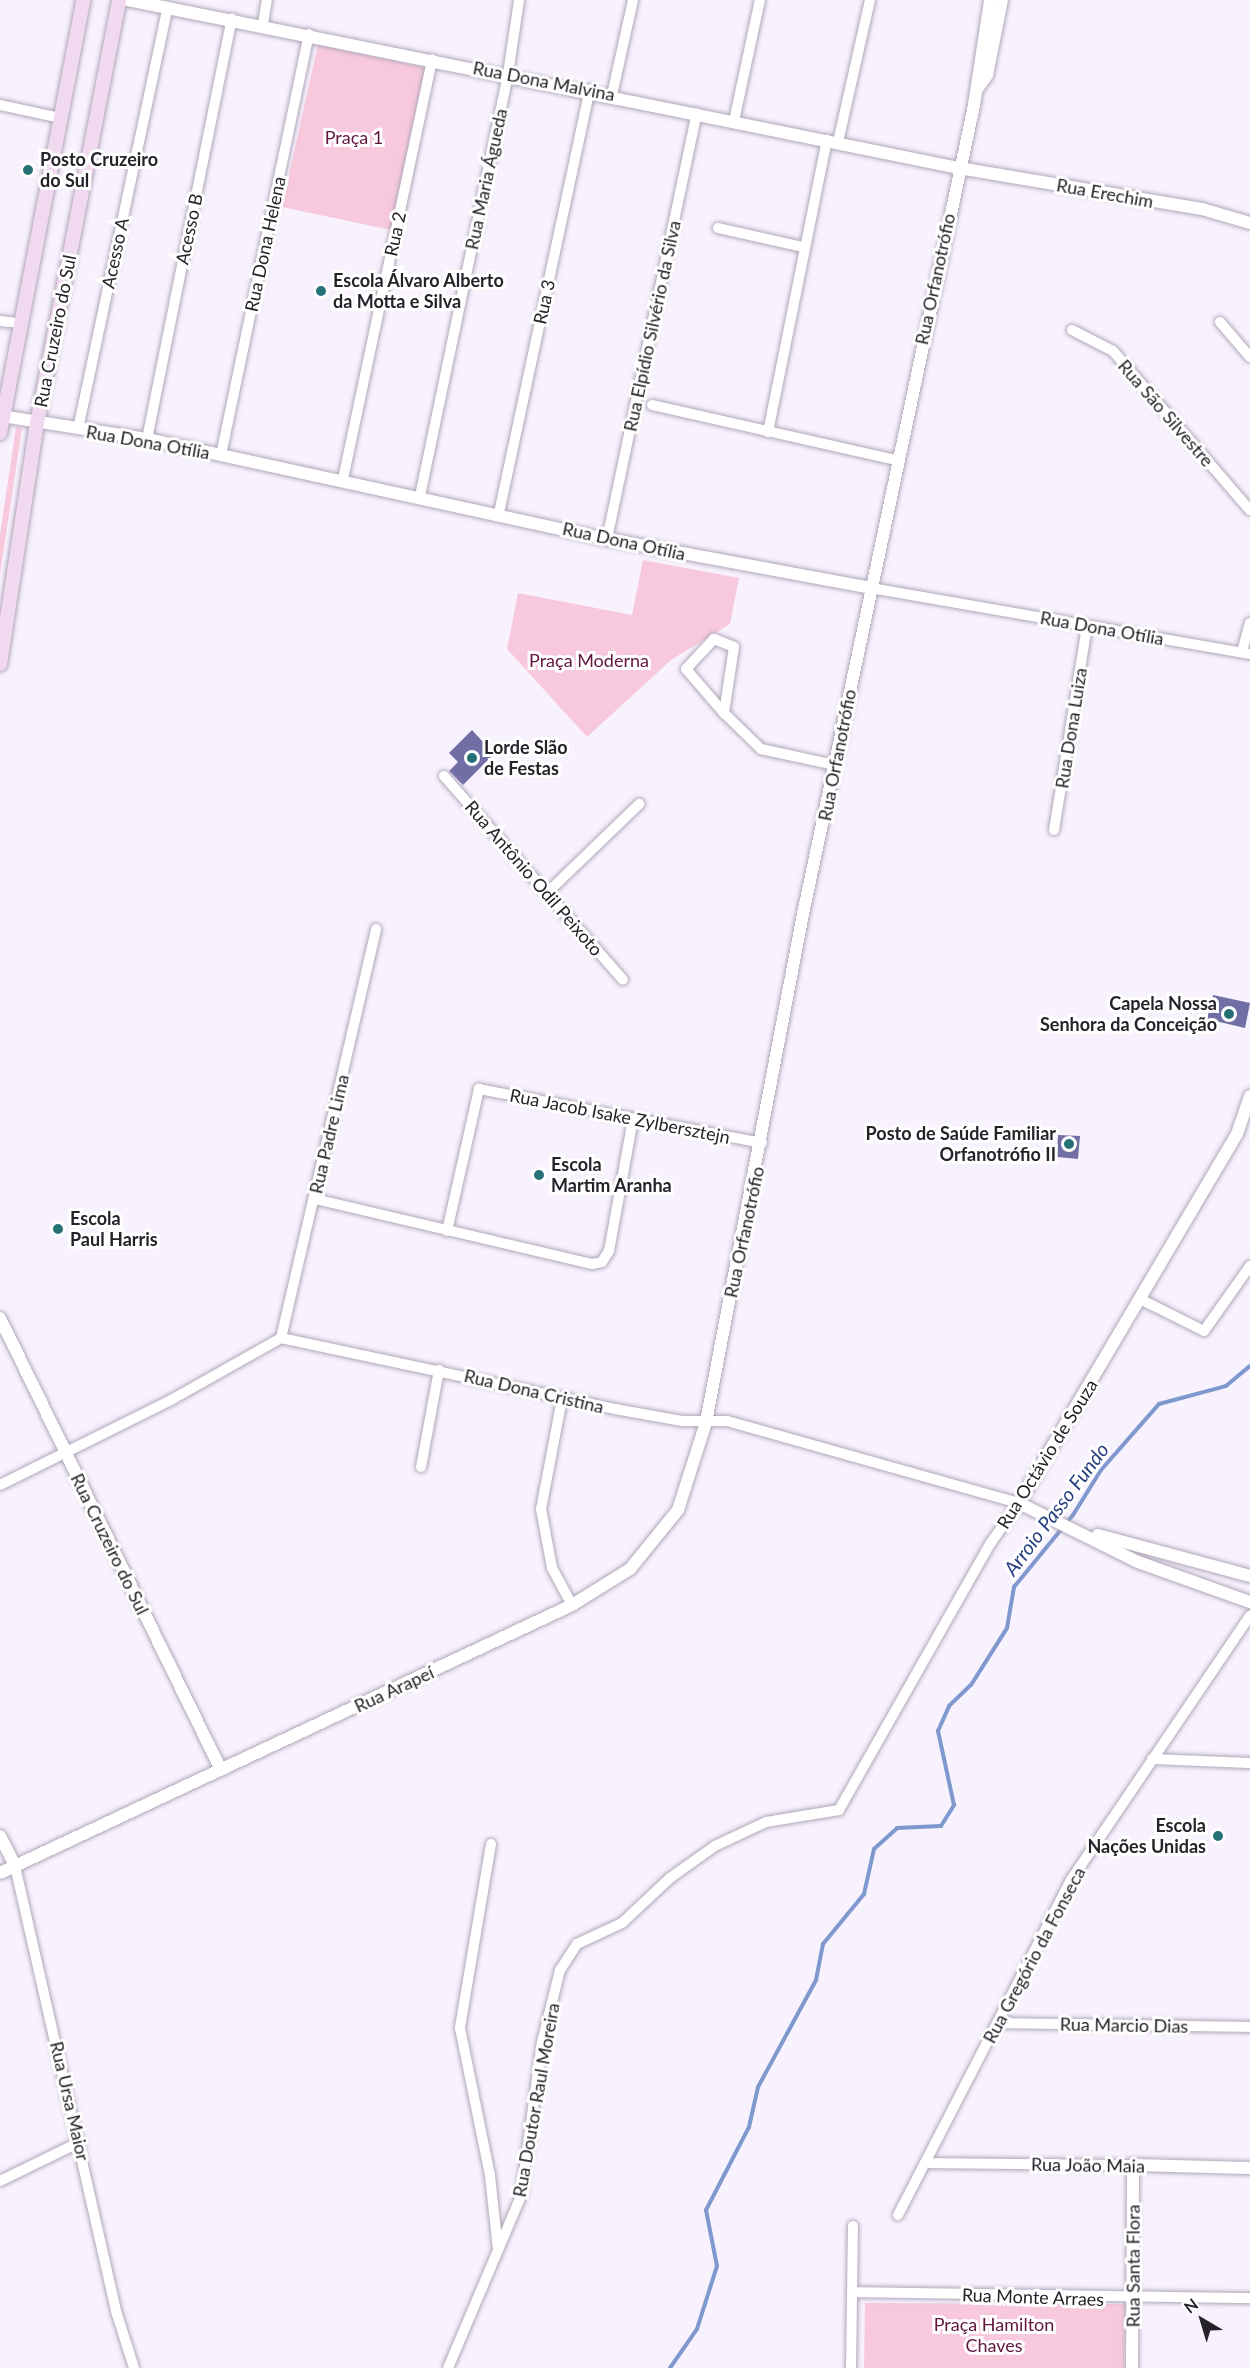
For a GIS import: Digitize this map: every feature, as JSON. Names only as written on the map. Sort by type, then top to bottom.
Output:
[{"type":"main road","name":"Rua Cruzeiro do Sul","points":[[0,433],[1,416],[83,0]]},
{"type":"main road","name":"Rua Cruzeiro do Sul","points":[[0,664],[37,423],[119,0]]},
{"type":"street","name":"Rua Dona Malvina","points":[[128,0],[263,24],[612,94],[697,114],[960,168]]},
{"type":"street","points":[[263,24],[267,0]]},
{"type":"street","name":"Rua Maria Águeda","points":[[420,496],[508,74],[519,0]]},
{"type":"street","points":[[612,94],[633,0]]},
{"type":"street","points":[[734,121],[760,0]]},
{"type":"street","points":[[768,432],[804,247],[870,0]]},
{"type":"street","name":"Rua Orfanotrófio","points":[[706,1422],[896,460],[977,90],[990,0]]},
{"type":"street","name":"Rua Orfanotrófio","points":[[977,90],[987,75],[1002,0]]},
{"type":"street","name":"Acesso A","points":[[78,429],[168,7]]},
{"type":"street","name":"Acesso B","points":[[147,440],[232,18]]},
{"type":"street","name":"Rua Dona Helena","points":[[220,455],[309,34]]},
{"type":"street","name":"Rua 2","points":[[343,479],[432,59]]},
{"type":"street","name":"Rua 3","points":[[499,513],[590,90]]},
{"type":"street","points":[[0,105],[60,118]]},
{"type":"street","name":"Rua Elpídio Silvério da Silva","points":[[607,539],[697,114]]},
{"type":"street","name":"Rua Erechim","points":[[960,168],[1202,209],[1250,222]]},
{"type":"street","points":[[718,228],[804,247]]},
{"type":"street","points":[[0,321],[20,323]]},
{"type":"street","points":[[1220,322],[1250,357]]},
{"type":"street","name":"Rua São Silvestre","points":[[1072,330],[1113,351],[1250,510]]},
{"type":"street","points":[[652,405],[896,460]]},
{"type":"street","name":"Rua Dona Otília","points":[[1,416],[147,440],[343,479],[607,539],[871,588],[1246,653]]},
{"type":"street","points":[[1246,653],[1250,623]]},
{"type":"street","name":"Rua Dona Luiza","points":[[1054,830],[1087,626]]},
{"type":"street","points":[[724,713],[734,647],[714,639],[686,669],[724,713],[761,749],[835,765]]},
{"type":"street","name":"Rua Antônio Odil Peixoto","points":[[444,776],[623,980]]},
{"type":"street","points":[[548,892],[639,804]]},
{"type":"street","name":"Rua Padre Lima","points":[[281,1338],[376,929]]},
{"type":"street","name":"Rua Jacob Isake Zylbersztejn","points":[[447,1231],[479,1089],[762,1143]]},
{"type":"street","name":"Rua Octávio de Souza","points":[[839,1810],[990,1544],[1019,1503],[1142,1300],[1237,1134],[1250,1096]]},
{"type":"street","points":[[315,1198],[592,1264],[602,1262],[609,1251],[633,1119]]},
{"type":"street","points":[[1142,1300],[1204,1331],[1250,1266]]},
{"type":"street","name":"Rua Cruzeiro do Sul","points":[[0,1318],[221,1770]]},
{"type":"street","points":[[0,1485],[281,1338]]},
{"type":"street","name":"Rua Dona Cristina","points":[[281,1338],[439,1370],[562,1399],[706,1422],[727,1421],[1019,1503],[1088,1533]]},
{"type":"street","points":[[421,1467],[439,1370]]},
{"type":"street","points":[[562,1399],[541,1509],[552,1568],[572,1605]]},
{"type":"street","name":"Rua Arapeí","points":[[0,1873],[572,1605],[630,1569],[678,1510],[706,1422]]},
{"type":"street","points":[[1088,1533],[1142,1543],[1250,1576]]},
{"type":"street","points":[[1088,1533],[1138,1562],[1250,1602]]},
{"type":"street","name":"Rua Gregório da Fonseca","points":[[898,2215],[1071,1880],[1250,1616]]},
{"type":"street","points":[[1152,1759],[1250,1763]]},
{"type":"street","name":"Rua Doutor Raul Moreira","points":[[448,2368],[521,2196],[542,2042],[560,1970],[577,1944],[622,1923],[670,1878],[715,1846],[766,1822],[839,1810]]},
{"type":"street","name":"Rua Ursa Maior","points":[[0,1836],[15,1866],[80,2142],[117,2314],[134,2368]]},
{"type":"street","points":[[490,1844],[460,2028],[490,2176],[498,2254]]},
{"type":"street","name":"Rua Marcio Dias","points":[[999,2023],[1250,2026]]},
{"type":"street","points":[[0,2181],[80,2142]]},
{"type":"street","name":"Rua João Maia","points":[[925,2163],[1250,2168]]},
{"type":"street","name":"Rua Santa Flora","points":[[1131,2368],[1133,2165]]},
{"type":"street","points":[[851,2368],[853,2226]]},
{"type":"street","name":"Rua Monte Arraes","points":[[852,2292],[1133,2299],[1250,2298]]},
{"type":"green space","name":"Praça 1","points":[[318,44],[427,68],[391,230],[282,207]]},
{"type":"green space","points":[[16,427],[22,428],[0,574],[0,535]]},
{"type":"green space","name":"Praça Moderna","points":[[643,560],[739,578],[730,624],[671,660],[587,737],[507,649],[518,593],[632,615]]},
{"type":"green space","name":"Praça Hamilton Chaves","points":[[865,2303],[1125,2304],[1124,2368],[864,2368]]},
{"type":"building","name":"Lorde Slão de Festas","points":[[472,730],[494,754],[463,785],[449,771],[458,762],[449,753]]},
{"type":"building","name":"Capela Nossa Senhora da Conceição","points":[[1213,995],[1250,1003],[1245,1028],[1207,1019]]},
{"type":"building","name":"Posto de Saúde Familiar Orfanotrófio II","points":[[1058,1135],[1080,1136],[1078,1159],[1057,1157]]},
{"type":"waterway","name":"Arroio Passo Fundo","points":[[670,2368],[697,2329],[717,2266],[706,2210],[749,2127],[758,2087],[816,1980],[823,1944],[864,1894],[874,1849],[897,1828],[941,1826],[954,1805],[938,1731],[949,1706],[971,1685],[1007,1628],[1014,1587],[1073,1515],[1101,1470],[1159,1404],[1226,1386],[1250,1366]]},
{"type":"place","name":"Posto Cruzeiro do Sul","points":[[28,170]]},
{"type":"place","name":"Escola Álvaro Alberto da Motta e Silva","points":[[321,291]]},
{"type":"place","name":"Lorde Slão de Festas","points":[[472,758]]},
{"type":"place","name":"Capela Nossa Senhora da Conceição","points":[[1229,1014]]},
{"type":"place","name":"Posto de Saúde Familiar Orfanotrófio II","points":[[1069,1144]]},
{"type":"place","name":"Escola Martim Aranha","points":[[539,1175]]},
{"type":"place","name":"Escola Paul Harris","points":[[58,1229]]},
{"type":"place","name":"Escola Nações Unidas","points":[[1218,1836]]}]
